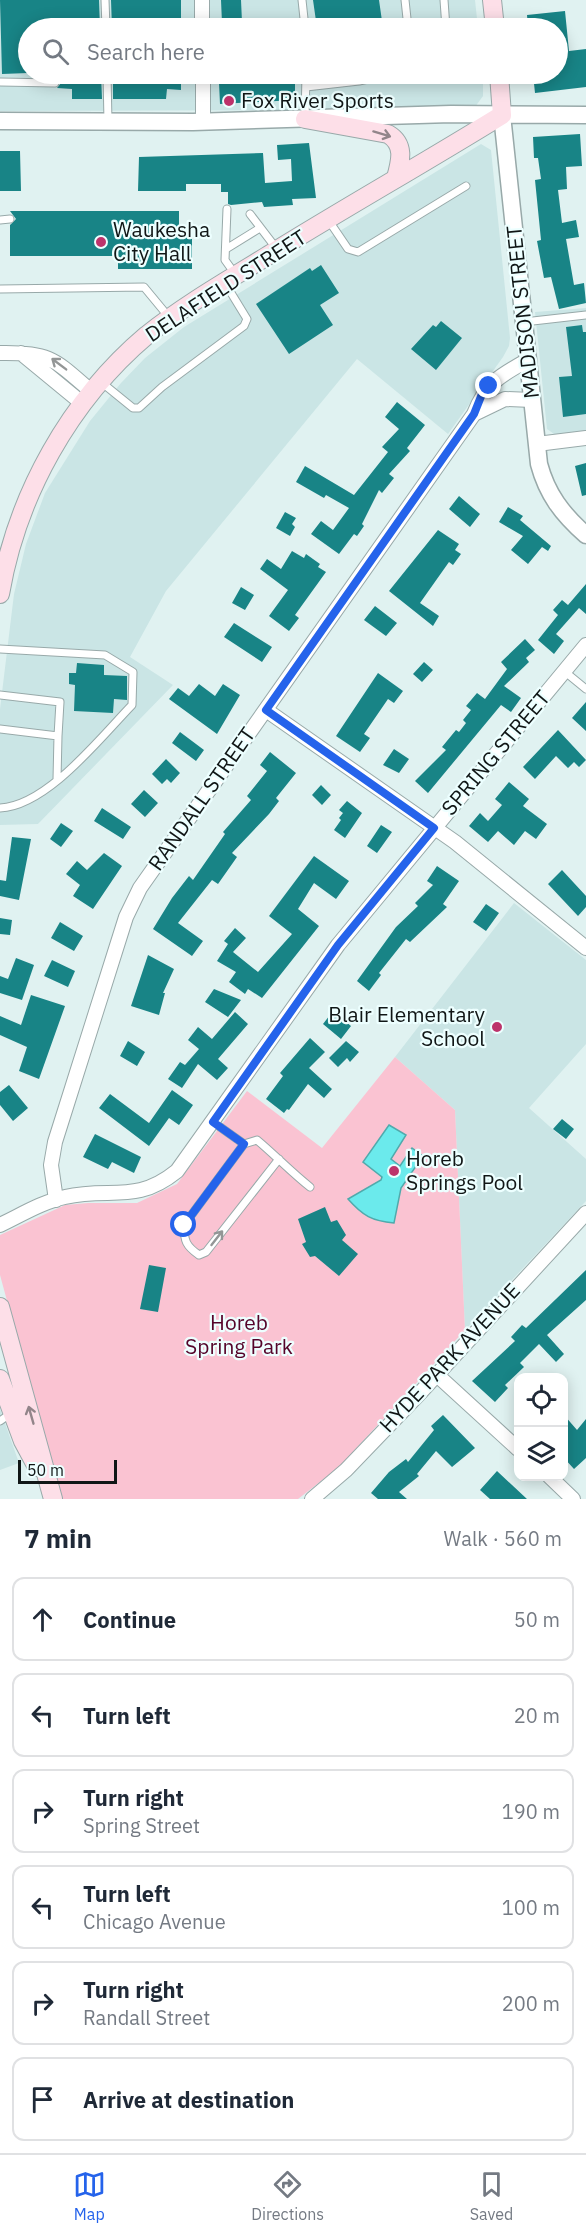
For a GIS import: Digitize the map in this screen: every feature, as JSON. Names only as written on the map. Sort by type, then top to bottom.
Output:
[{"type":"main road","points":[[492,0],[494,18]]},
{"type":"main road","name":"MADISON STREET","points":[[500,84],[502,116]]},
{"type":"main road","name":"DELAFIELD STREET","points":[[0,594],[7,561],[26,502],[52,449],[92,392],[126,354],[170,318],[231,279],[502,116]]},
{"type":"main road","points":[[305,119],[366,129],[394,138],[401,151],[396,178]]},
{"type":"main road","points":[[0,1307],[52,1496]]},
{"type":"main road","points":[[0,1379],[6,1416],[23,1441],[52,1496]]},
{"type":"street","points":[[202,0],[202,18]]},
{"type":"street","points":[[203,84],[203,121]]},
{"type":"street","points":[[0,121],[203,121],[451,114],[586,115]]},
{"type":"street","name":"MADISON STREET","points":[[502,116],[538,464],[550,495],[586,535]]},
{"type":"street","points":[[0,353],[19,352],[48,356],[92,392]]},
{"type":"street","name":"RANDALL STREET","points":[[56,1200],[51,1165],[55,1142],[132,902],[474,414],[482,394],[502,375],[528,360]]},
{"type":"street","name":"RANDALL STREET","points":[[474,414],[505,399],[532,400]]},
{"type":"street","points":[[537,444],[586,438]]},
{"type":"street","name":"SPRING STREET","points":[[0,1225],[56,1200],[86,1193],[139,1192],[162,1183],[189,1157],[338,945],[586,645]]},
{"type":"street","points":[[266,710],[434,828],[586,948]]},
{"type":"street","name":"HYDE PARK AVENUE","points":[[312,1499],[346,1470],[585,1216]]},
{"type":"street","points":[[437,1375],[514,1444]]},
{"type":"street","points":[[554,1481],[573,1499]]},
{"type":"lane","points":[[105,0],[106,18]]},
{"type":"lane","points":[[302,0],[304,18]]},
{"type":"lane","points":[[405,0],[407,18]]},
{"type":"lane","points":[[444,0],[445,18]]},
{"type":"lane","points":[[0,82],[18,82]]},
{"type":"lane","points":[[107,84],[108,122]]},
{"type":"lane","points":[[305,119],[306,87],[332,84]]},
{"type":"lane","points":[[328,219],[348,249],[358,252],[466,186]]},
{"type":"lane","points":[[92,392],[133,408],[139,408],[171,380],[244,326],[247,319],[225,260],[227,209]]},
{"type":"lane","points":[[250,214],[277,250]]},
{"type":"lane","points":[[0,220],[10,219]]},
{"type":"lane","points":[[226,249],[260,228]]},
{"type":"lane","points":[[0,289],[144,287],[170,318]]},
{"type":"lane","points":[[525,322],[586,315]]},
{"type":"lane","points":[[0,649],[105,655],[133,672],[132,705],[57,779],[29,801],[14,807],[0,808]]},
{"type":"lane","points":[[564,671],[586,689]]},
{"type":"lane","points":[[0,695],[60,702],[57,779]]},
{"type":"lane","points":[[0,729],[58,736]]},
{"type":"lane","points":[[213,1122],[244,1144]]},
{"type":"lane","points":[[279,1159],[206,1252],[199,1255],[187,1246],[184,1240],[184,1225],[244,1144],[256,1140],[279,1159],[310,1187]]},
{"type":"shaded area","points":[[0,0],[475,0],[477,18],[18,18],[18,84],[483,84],[483,96],[475,107],[0,111]]},
{"type":"shaded area","points":[[481,144],[491,150],[510,338],[509,346],[503,357],[448,434],[357,359],[166,591],[130,657],[173,685],[38,824],[0,825],[0,709],[14,594],[26,544],[45,493],[90,421],[145,358],[184,327]]},
{"type":"shaded area","points":[[586,308],[586,433],[557,436],[547,429],[535,312]]},
{"type":"shaded area","points":[[514,903],[586,960],[586,1044],[529,1108],[586,1159],[586,1201],[465,1330],[455,1110],[395,1057]]},
{"type":"shaded area","points":[[0,1409],[19,1463],[0,1470]]},
{"type":"green space","name":"Horeb Spring Park","points":[[395,1057],[455,1110],[465,1330],[339,1467],[298,1499],[61,1499],[0,1275],[0,1235],[65,1205],[137,1203],[177,1184],[247,1091],[322,1148]]},
{"type":"water","name":"Horeb Springs Pool","points":[[389,1125],[406,1135],[391,1159],[400,1166],[412,1148],[423,1156],[401,1188],[394,1223],[368,1217],[348,1199],[381,1180],[382,1177],[363,1162]]},
{"type":"building","points":[[0,0],[99,0],[100,18],[18,18],[18,73],[2,74]]},
{"type":"building","points":[[111,0],[181,0],[181,18],[112,18]]},
{"type":"building","points":[[221,0],[241,0],[242,18],[222,18]]},
{"type":"building","points":[[313,0],[379,0],[382,18],[316,18]]},
{"type":"building","points":[[565,11],[566,18],[527,18],[527,15]]},
{"type":"building","points":[[568,41],[569,51],[586,49],[586,87],[535,93],[534,84],[568,84]]},
{"type":"building","points":[[60,84],[101,84],[102,99],[72,99],[72,89],[57,88]]},
{"type":"building","points":[[113,84],[181,84],[181,90],[167,89],[166,99],[113,99]]},
{"type":"building","points":[[219,84],[295,84],[295,100],[220,104]]},
{"type":"building","points":[[580,134],[582,166],[566,167],[567,189],[558,190],[562,223],[576,220],[579,237],[566,239],[574,285],[584,283],[586,303],[559,309],[551,277],[544,278],[537,241],[541,240],[535,180],[541,179],[538,158],[534,158],[533,137]]},
{"type":"building","points":[[309,143],[316,198],[292,199],[293,205],[264,207],[262,202],[231,205],[228,204],[228,192],[221,192],[221,184],[186,184],[186,191],[138,191],[139,157],[263,153],[265,183],[292,181],[291,159],[278,160],[277,145]]},
{"type":"building","points":[[0,151],[20,151],[21,191],[0,191]]},
{"type":"building","name":"Waukesha City Hall","points":[[10,211],[179,211],[179,228],[192,228],[192,269],[118,269],[118,256],[10,256],[10,225],[16,219]]},
{"type":"building","points":[[321,265],[339,293],[320,305],[333,325],[289,354],[256,304],[310,268],[312,271]]},
{"type":"building","points":[[441,321],[462,338],[436,370],[411,349],[433,325],[436,327]]},
{"type":"building","points":[[582,325],[583,332],[586,332],[586,414],[563,417],[559,377],[572,376],[566,327]]},
{"type":"building","points":[[397,402],[425,425],[407,448],[410,451],[389,474],[394,478],[382,493],[379,490],[362,524],[364,526],[357,536],[354,534],[339,554],[311,534],[321,521],[333,530],[349,508],[326,495],[324,498],[296,482],[305,466],[354,495],[388,452],[382,447],[399,429],[385,417]]},
{"type":"building","points":[[586,463],[586,495],[582,496],[575,466]]},
{"type":"building","points":[[459,496],[480,514],[470,527],[449,509]]},
{"type":"building","points":[[508,507],[523,516],[520,520],[551,546],[548,551],[542,547],[528,564],[511,550],[523,536],[499,522]]},
{"type":"building","points":[[285,512],[296,518],[292,524],[295,527],[290,536],[276,528]]},
{"type":"building","points":[[438,530],[459,544],[455,550],[461,554],[453,565],[449,562],[420,603],[439,616],[433,626],[389,591]]},
{"type":"building","points":[[292,551],[304,558],[306,554],[320,564],[318,567],[326,572],[295,615],[299,618],[289,631],[269,616],[288,590],[260,569],[267,559],[281,569]]},
{"type":"building","points":[[586,584],[586,614],[579,608],[556,634],[564,641],[554,654],[538,640],[558,615],[553,610],[562,600],[568,605]]},
{"type":"building","points":[[241,587],[254,595],[245,610],[232,603]]},
{"type":"building","points":[[375,606],[397,623],[386,636],[364,620]]},
{"type":"building","points":[[234,623],[272,647],[262,662],[224,637]]},
{"type":"building","points":[[525,639],[535,650],[526,658],[529,662],[504,686],[521,698],[511,712],[501,705],[428,793],[415,781],[446,750],[442,747],[456,730],[459,732],[466,723],[463,720],[471,710],[466,706],[477,693],[485,699],[507,669],[501,662]]},
{"type":"building","points":[[424,662],[433,670],[422,682],[413,674]]},
{"type":"building","points":[[77,663],[104,665],[104,675],[127,676],[127,700],[114,699],[113,713],[74,711],[75,685],[69,684],[69,673],[76,673]]},
{"type":"building","points":[[378,673],[403,691],[394,703],[388,699],[364,734],[370,738],[360,752],[336,736]]},
{"type":"building","points":[[199,684],[215,696],[223,684],[240,695],[217,734],[169,699],[178,688],[189,696]]},
{"type":"building","points":[[586,702],[586,731],[572,718]]},
{"type":"building","points":[[558,730],[586,760],[579,767],[574,762],[568,768],[556,756],[535,779],[523,767]]},
{"type":"building","points":[[180,732],[204,750],[196,761],[172,743]]},
{"type":"building","points":[[394,749],[409,759],[399,773],[383,765]]},
{"type":"building","points":[[270,752],[296,773],[276,798],[279,801],[269,814],[232,853],[237,857],[218,884],[212,880],[178,923],[203,941],[192,956],[153,929],[172,898],[189,876],[193,880],[225,834],[223,832],[251,800],[247,796],[267,771],[260,765]]},
{"type":"building","points":[[166,759],[180,773],[171,783],[167,779],[162,784],[152,774]]},
{"type":"building","points":[[509,782],[529,799],[523,806],[547,824],[536,839],[525,831],[514,845],[498,831],[488,842],[469,826],[480,813],[488,821],[502,805],[495,799]]},
{"type":"building","points":[[321,785],[331,795],[322,805],[312,795]]},
{"type":"building","points":[[144,790],[158,803],[145,817],[131,804]]},
{"type":"building","points":[[347,801],[362,813],[345,838],[334,830],[343,813],[339,810]]},
{"type":"building","points":[[102,808],[131,827],[123,839],[94,821]]},
{"type":"building","points":[[61,823],[73,831],[61,847],[50,839]]},
{"type":"building","points":[[381,825],[392,832],[377,853],[367,846]]},
{"type":"building","points":[[12,837],[31,839],[19,900],[0,896],[0,880],[6,881]]},
{"type":"building","points":[[104,853],[122,866],[93,909],[73,896],[80,885],[66,874],[77,861],[87,870]]},
{"type":"building","points":[[314,856],[349,881],[336,899],[314,883],[298,909],[319,926],[262,998],[248,989],[245,994],[229,982],[236,972],[217,961],[228,944],[224,941],[235,928],[246,938],[233,952],[258,972],[292,934],[269,916]]},
{"type":"building","points":[[437,866],[459,881],[443,904],[447,907],[410,942],[406,939],[379,973],[381,975],[369,991],[357,981],[396,927],[418,906],[415,903],[433,885],[427,881]]},
{"type":"building","points":[[562,870],[586,896],[586,907],[578,916],[548,884]]},
{"type":"building","points":[[486,904],[499,913],[486,931],[473,922]]},
{"type":"building","points":[[0,918],[12,920],[10,935],[0,934]]},
{"type":"building","points":[[60,922],[83,936],[74,951],[51,938]]},
{"type":"building","points":[[148,955],[174,969],[163,993],[165,993],[159,1015],[131,1006]]},
{"type":"building","points":[[16,958],[34,965],[22,1000],[0,993],[0,976],[8,979]]},
{"type":"building","points":[[52,960],[75,971],[68,987],[44,976]]},
{"type":"building","points":[[214,989],[241,1000],[228,1017],[205,1002]]},
{"type":"building","points":[[31,995],[65,1006],[39,1079],[19,1071],[27,1047],[0,1035],[0,1016],[21,1025]]},
{"type":"building","points":[[333,1011],[351,1026],[341,1039],[323,1024]]},
{"type":"building","points":[[235,1012],[248,1024],[218,1059],[228,1068],[217,1080],[198,1064],[182,1088],[168,1079],[180,1062],[185,1065],[199,1049],[188,1040],[198,1027],[212,1039]]},
{"type":"building","points":[[310,1038],[325,1052],[309,1068],[332,1089],[324,1098],[308,1084],[289,1110],[287,1109],[284,1113],[266,1099],[283,1076],[280,1073]]},
{"type":"building","points":[[128,1041],[145,1052],[137,1066],[120,1056]]},
{"type":"building","points":[[346,1041],[359,1052],[350,1062],[347,1058],[338,1067],[329,1058]]},
{"type":"building","points":[[9,1085],[28,1108],[13,1121],[0,1105],[0,1092]]},
{"type":"building","points":[[172,1090],[193,1105],[179,1125],[169,1118],[149,1146],[99,1108],[110,1094],[149,1123]]},
{"type":"building","points":[[562,1119],[574,1129],[566,1139],[553,1129]]},
{"type":"building","points":[[95,1134],[141,1157],[134,1173],[112,1162],[108,1169],[83,1157]]},
{"type":"building","points":[[325,1207],[331,1222],[337,1220],[346,1235],[342,1240],[358,1254],[339,1276],[315,1256],[310,1257],[302,1244],[306,1242],[298,1219]]},
{"type":"building","points":[[149,1265],[166,1268],[158,1312],[140,1309]]},
{"type":"building","points":[[586,1270],[586,1300],[547,1335],[564,1354],[556,1362],[539,1344],[520,1363],[524,1367],[518,1373],[514,1373],[514,1376],[505,1385],[508,1388],[495,1402],[472,1381],[515,1341],[511,1337],[522,1325],[526,1328]]},
{"type":"building","points":[[443,1415],[475,1448],[452,1467],[436,1451],[417,1474],[419,1476],[399,1492],[407,1499],[378,1499],[371,1493],[389,1472],[406,1459],[408,1462],[434,1430],[431,1426]]},
{"type":"building","points":[[586,1419],[586,1458],[574,1469],[568,1462],[568,1420],[577,1430]]},
{"type":"building","points":[[497,1471],[527,1499],[490,1499],[480,1490]]},
{"type":"place","name":"Fox River Sports","points":[[229,101]]},
{"type":"place","name":"Waukesha City Hall","points":[[101,242]]},
{"type":"place","name":"Blair Elementary School","points":[[497,1027]]},
{"type":"place","name":"Horeb Springs Pool","points":[[394,1171]]},
{"type":"route","points":[[184,1225],[244,1144],[213,1122],[338,945],[434,828],[266,710],[436,470],[474,414],[482,394],[489,386]]}]
